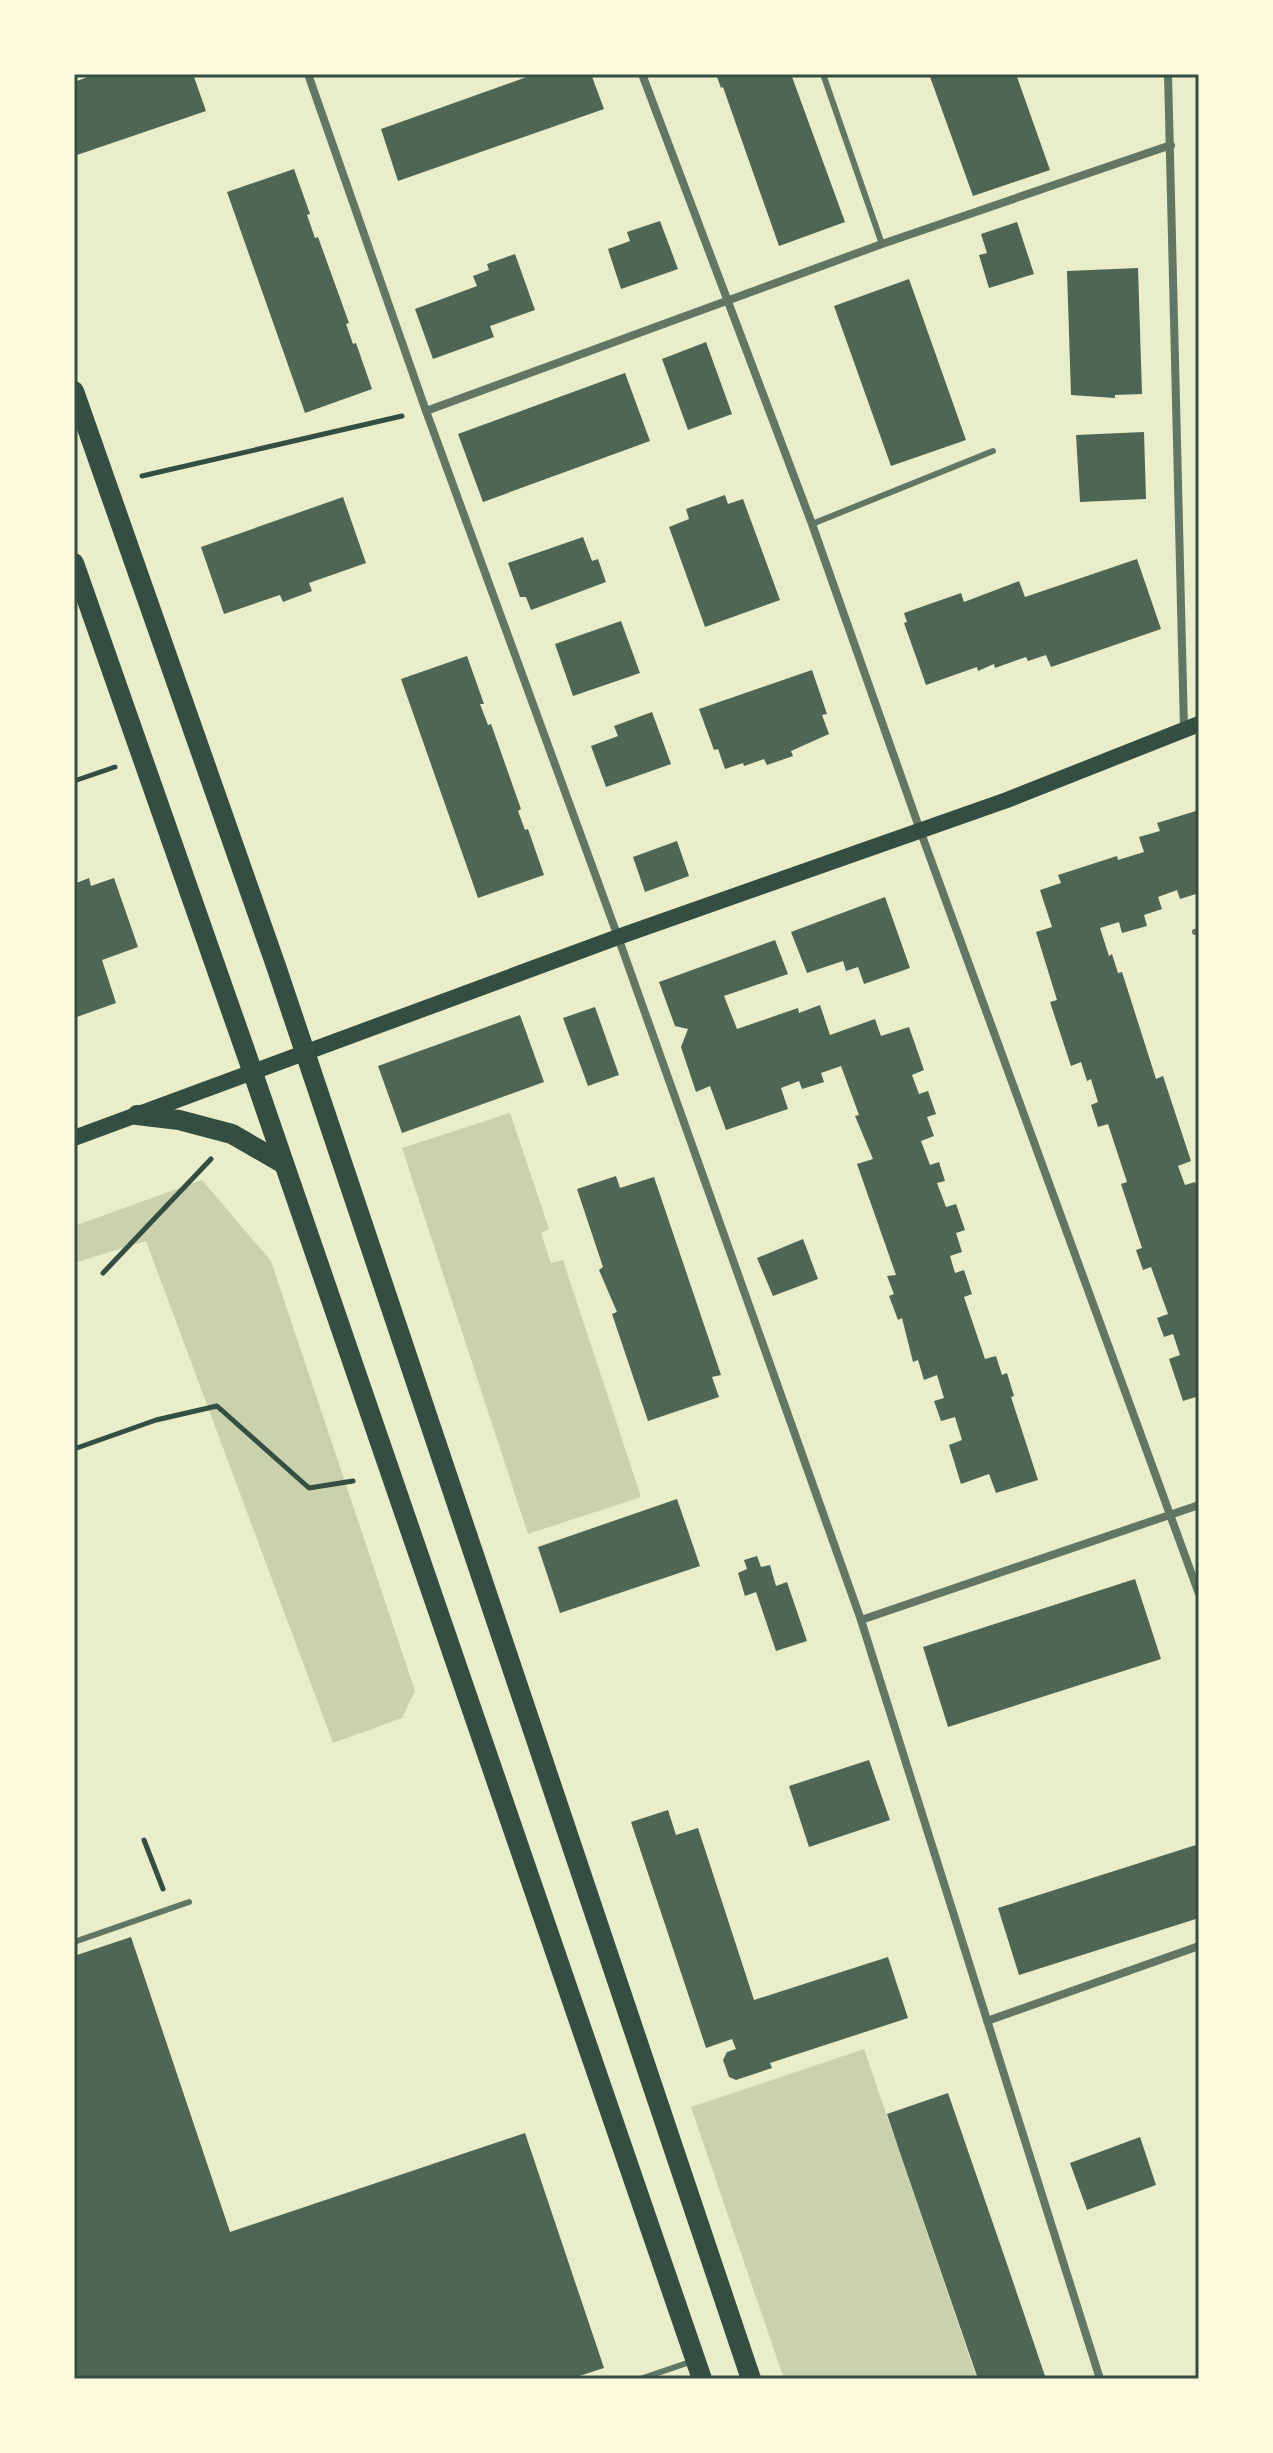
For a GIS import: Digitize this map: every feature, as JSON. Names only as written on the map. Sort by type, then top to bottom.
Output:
[{"type":"main road","points":[[74,391],[305,1053],[751,2379]]},
{"type":"main road","points":[[74,563],[253,1073],[698,2370]]},
{"type":"main road","points":[[74,1138],[618,937],[1007,800],[1192,727]]},
{"type":"main road","points":[[137,1115],[179,1120],[232,1134],[284,1164]]},
{"type":"street","points":[[308,74],[861,1620],[1100,2379]]},
{"type":"street","points":[[642,74],[812,524],[920,830],[1199,1594]]},
{"type":"street","points":[[1168,74],[1192,727]]},
{"type":"street","points":[[426,411],[882,244],[1171,145]]},
{"type":"street","points":[[861,1620],[1199,1505]]},
{"type":"street","points":[[987,2021],[1199,1946]]},
{"type":"lane","points":[[823,74],[882,244]]},
{"type":"lane","points":[[812,524],[993,451]]},
{"type":"lane","points":[[74,1942],[189,1902]]},
{"type":"lane","points":[[640,2379],[698,2370]]},
{"type":"path","points":[[142,476],[426,411]]},
{"type":"path","points":[[74,781],[123,764]]},
{"type":"path","points":[[103,1273],[211,1158]]},
{"type":"path","points":[[74,1449],[156,1420],[217,1406],[309,1488],[353,1481]]},
{"type":"path","points":[[144,1840],[171,1909]]},
{"type":"green space","points":[[510,1113],[549,1229],[541,1233],[551,1263],[563,1260],[641,1497],[528,1534],[402,1148]]},
{"type":"green space","points":[[202,1180],[271,1261],[415,1691],[402,1718],[333,1743],[146,1241],[74,1263],[74,1226]]},
{"type":"green space","points":[[864,2049],[977,2379],[784,2379],[691,2107]]},
{"type":"building","points":[[96,74],[193,74],[206,111],[74,156],[74,82]]},
{"type":"building","points":[[535,74],[591,74],[604,109],[398,181],[381,129]]},
{"type":"building","points":[[716,74],[791,74],[845,222],[779,246]]},
{"type":"building","points":[[929,74],[1016,74],[1050,170],[973,196]]},
{"type":"building","points":[[294,169],[315,238],[318,237],[349,323],[346,324],[353,344],[356,343],[372,389],[305,413],[227,192]]},
{"type":"building","points":[[660,221],[678,269],[621,289],[608,249],[630,241],[627,232]]},
{"type":"building","points":[[1017,222],[1034,274],[989,288],[979,255],[987,253],[981,234]]},
{"type":"building","points":[[515,254],[535,310],[490,326],[494,337],[433,359],[415,309],[477,286],[473,276],[489,270],[487,264]]},
{"type":"building","points":[[1138,268],[1142,394],[1115,395],[1115,398],[1071,395],[1067,271]]},
{"type":"building","points":[[909,279],[966,440],[891,466],[834,306]]},
{"type":"building","points":[[706,342],[732,414],[688,430],[662,359]]},
{"type":"building","points":[[625,373],[650,441],[483,502],[458,434]]},
{"type":"building","points":[[1144,432],[1146,499],[1080,502],[1076,435]]},
{"type":"building","points":[[725,495],[728,504],[743,499],[780,600],[705,627],[669,527],[689,519],[686,509]]},
{"type":"building","points":[[343,497],[366,563],[309,583],[312,591],[283,602],[280,595],[224,614],[201,547]]},
{"type":"building","points":[[583,537],[592,561],[598,559],[606,582],[531,610],[526,597],[520,597],[508,563]]},
{"type":"building","points":[[1137,559],[1161,629],[1051,667],[1046,655],[1028,661],[1026,657],[995,668],[994,664],[978,671],[977,667],[926,685],[904,623],[907,622],[904,613],[961,593],[964,602],[1019,581],[1025,597]]},
{"type":"building","points":[[621,621],[640,673],[573,696],[555,644]]},
{"type":"building","points":[[467,656],[484,704],[480,704],[488,725],[491,724],[521,809],[518,811],[525,830],[528,829],[544,875],[478,898],[401,679]]},
{"type":"building","points":[[812,670],[827,714],[822,715],[829,734],[791,751],[793,756],[767,765],[764,759],[725,769],[718,749],[714,750],[699,709]]},
{"type":"building","points":[[652,712],[671,764],[606,787],[591,746],[618,736],[614,726]]},
{"type":"building","points":[[1199,810],[1199,893],[1180,899],[1177,890],[1158,897],[1162,909],[1144,915],[1147,926],[1122,933],[1119,922],[1100,928],[1109,956],[1112,954],[1118,973],[1122,972],[1156,1079],[1163,1076],[1191,1161],[1178,1166],[1185,1185],[1195,1182],[1199,1194],[1199,1396],[1183,1401],[1169,1359],[1180,1355],[1173,1334],[1164,1337],[1157,1318],[1168,1314],[1151,1267],[1143,1270],[1136,1250],[1142,1248],[1121,1184],[1127,1182],[1108,1124],[1098,1127],[1091,1105],[1098,1102],[1091,1079],[1087,1081],[1081,1062],[1071,1066],[1050,1002],[1057,1000],[1036,932],[1052,927],[1040,890],[1061,883],[1058,875],[1117,856],[1118,860],[1144,852],[1139,837],[1160,831],[1157,823]]},
{"type":"building","points":[[677,841],[689,876],[645,892],[633,857]]},
{"type":"building","points":[[89,878],[91,886],[114,878],[138,947],[102,960],[116,1003],[74,1018],[74,884]]},
{"type":"building","points":[[885,897],[910,968],[864,984],[858,967],[846,971],[843,961],[807,973],[791,932]]},
{"type":"building","points":[[775,940],[788,974],[724,996],[737,1029],[798,1008],[799,1013],[820,1005],[830,1035],[875,1019],[881,1036],[909,1027],[924,1070],[912,1075],[919,1094],[928,1091],[936,1114],[927,1117],[934,1136],[921,1141],[930,1165],[939,1162],[945,1181],[937,1183],[946,1207],[956,1204],[965,1230],[956,1233],[962,1252],[950,1256],[955,1273],[964,1270],[972,1294],[964,1297],[985,1359],[996,1356],[1002,1375],[1007,1373],[1014,1396],[1011,1397],[1038,1480],[996,1493],[989,1474],[961,1484],[949,1445],[962,1440],[955,1417],[941,1421],[934,1401],[944,1398],[937,1375],[924,1380],[918,1360],[913,1362],[902,1318],[898,1320],[889,1296],[894,1294],[887,1276],[896,1275],[857,1164],[873,1159],[855,1116],[859,1115],[841,1066],[821,1073],[824,1082],[802,1089],[799,1081],[781,1088],[788,1109],[726,1130],[710,1086],[696,1092],[681,1047],[688,1029],[675,1026],[659,982]]},
{"type":"building","points":[[595,1007],[619,1075],[588,1086],[563,1018]]},
{"type":"building","points":[[520,1015],[544,1082],[402,1133],[378,1066]]},
{"type":"building","points":[[616,1176],[620,1188],[654,1177],[721,1375],[712,1377],[719,1397],[648,1421],[612,1314],[617,1312],[599,1270],[603,1267],[577,1189]]},
{"type":"building","points":[[803,1239],[818,1279],[773,1296],[757,1258]]},
{"type":"building","points":[[677,1499],[700,1566],[560,1613],[538,1547]]},
{"type":"building","points":[[757,1556],[761,1567],[770,1565],[776,1586],[787,1582],[807,1641],[776,1651],[756,1592],[745,1596],[738,1573],[747,1569],[744,1560]]},
{"type":"building","points":[[1135,1579],[1161,1659],[948,1727],[923,1647]]},
{"type":"building","points":[[869,1760],[890,1820],[809,1847],[789,1786]]},
{"type":"building","points":[[668,1810],[676,1835],[698,1828],[754,2000],[888,1957],[908,2018],[770,2063],[772,2068],[736,2080],[729,2077],[723,2060],[727,2052],[736,2049],[732,2039],[706,2048],[631,1822]]},
{"type":"building","points":[[1199,1844],[1199,1918],[1019,1975],[998,1908]]},
{"type":"building","points":[[131,1937],[230,2232],[525,2133],[604,2368],[570,2379],[74,2379],[74,1956]]},
{"type":"building","points":[[948,2093],[1046,2379],[978,2379],[900,2153],[887,2114]]},
{"type":"building","points":[[1140,2137],[1156,2185],[1087,2210],[1070,2163]]}]
